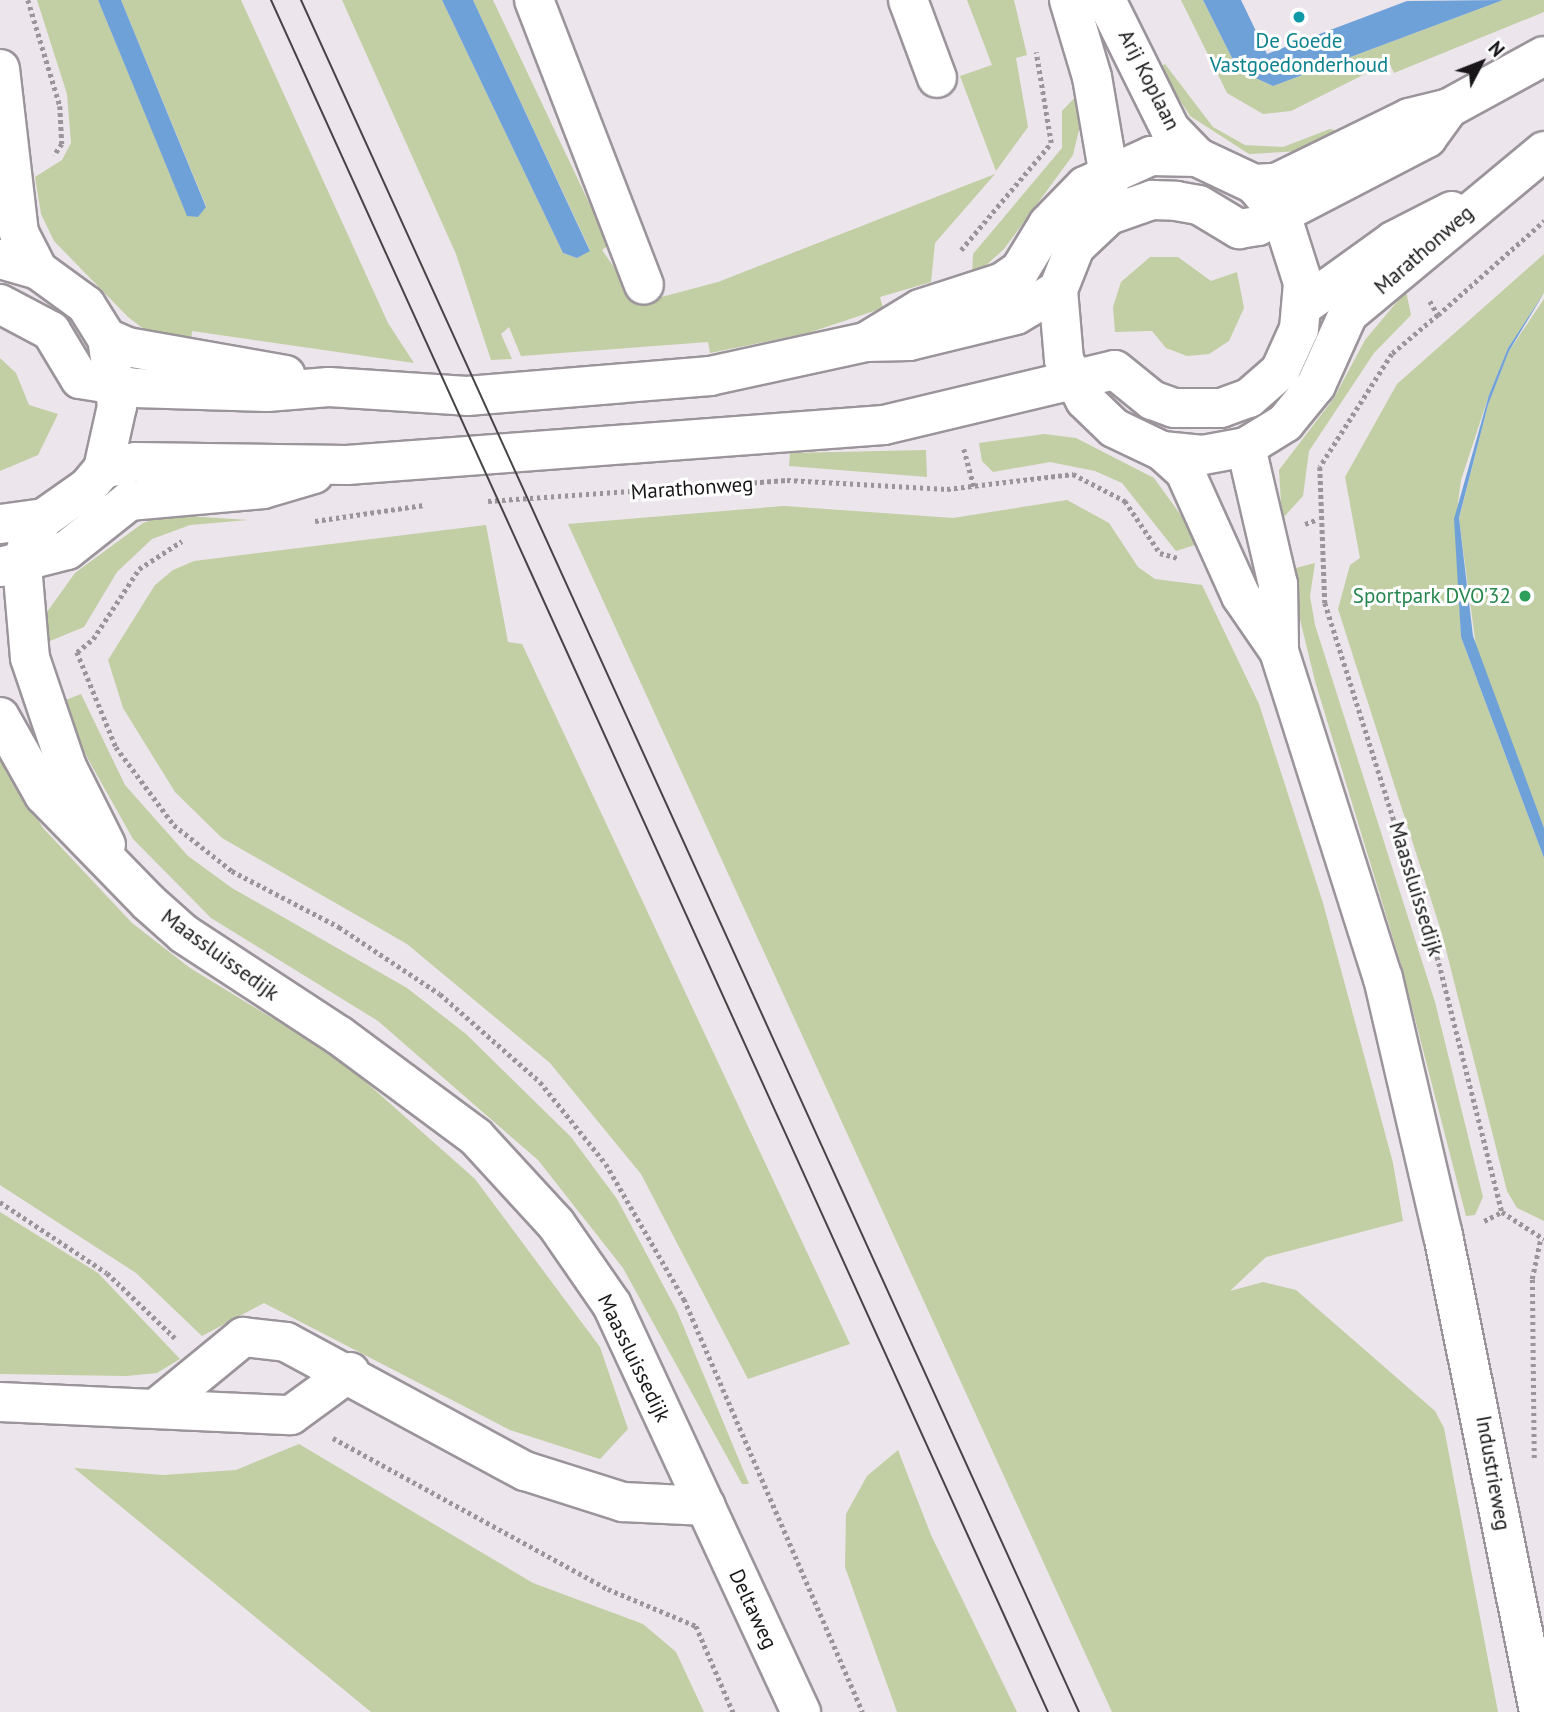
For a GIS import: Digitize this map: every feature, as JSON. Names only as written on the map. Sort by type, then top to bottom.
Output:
[{"type":"main road","points":[[534,0],[644,285]]},
{"type":"main road","points":[[908,0],[937,78]]},
{"type":"main road","points":[[1069,0],[1092,77],[1108,171],[1109,215]]},
{"type":"main road","name":"Arij Koplaan","points":[[1107,0],[1170,129],[1197,157]]},
{"type":"main road","points":[[1254,184],[1276,183],[1409,118],[1449,108],[1544,56]]},
{"type":"main road","points":[[0,69],[19,233],[38,270]]},
{"type":"main road","points":[[1100,417],[1074,381],[1058,337],[1058,290],[1075,247],[1109,215],[1164,201],[1199,205],[1239,229],[1282,217],[1427,138],[1449,108]]},
{"type":"main road","name":"Marathonweg","points":[[1246,447],[1302,405],[1348,314],[1410,268],[1491,190],[1544,151]]},
{"type":"main road","points":[[103,469],[136,462],[347,465],[884,425],[1115,370],[1152,400],[1198,411],[1249,398],[1292,351],[1303,306],[1299,260],[1282,217],[1254,184],[1197,157],[1151,156],[1108,171],[1066,204],[1020,270],[963,299],[920,309],[866,342]]},
{"type":"main road","name":"Marathonweg","points":[[1303,306],[1393,242],[1491,190]]},
{"type":"main road","points":[[0,260],[38,270],[86,305],[107,338],[117,386],[113,439],[103,469],[75,499],[44,517],[0,524]]},
{"type":"main road","points":[[0,304],[51,331],[80,379],[117,386],[267,392],[329,387],[467,396],[710,376],[866,342],[909,341],[1016,315],[1058,290]]},
{"type":"main road","points":[[107,338],[329,387]]},
{"type":"main road","points":[[1249,398],[1246,447],[1270,536],[1279,651]]},
{"type":"main road","points":[[884,425],[930,435],[1065,411],[1100,417],[1162,451],[1185,472],[1221,554],[1279,651]]},
{"type":"main road","points":[[1162,451],[1203,455],[1246,447]]},
{"type":"main road","points":[[11,566],[67,550],[115,509],[153,495],[262,489],[347,465]]},
{"type":"main road","name":"Maassluissedijk","points":[[44,517],[30,534],[11,566],[20,587],[39,695],[120,872]]},
{"type":"main road","name":"Industrieweg","points":[[1279,651],[1383,978],[1443,1235],[1539,1712]]},
{"type":"main road","name":"Maassluissedijk","points":[[0,717],[44,796],[184,934],[340,1036],[494,1157],[556,1224],[612,1305],[706,1506]]},
{"type":"main road","points":[[159,1406],[243,1337],[286,1342],[349,1372],[525,1471],[623,1502],[706,1506]]},
{"type":"main road","points":[[0,1402],[159,1406],[222,1415],[290,1415],[349,1372]]},
{"type":"main road","name":"Deltaweg","points":[[706,1506],[801,1712]]},
{"type":"path","points":[[1438,315],[1544,220]]},
{"type":"path","name":"Marathonweg","points":[[481,501],[787,481],[947,489],[1073,474],[1125,501],[1160,553],[1202,561],[1221,554]]},
{"type":"path","points":[[307,523],[430,505]]},
{"type":"path","name":"Maassluissedijk","points":[[1270,536],[1318,519],[1326,540],[1325,603],[1438,963],[1502,1212],[1544,1239]]},
{"type":"path","points":[[77,652],[93,639],[139,569],[187,539]]},
{"type":"path","points":[[696,1626],[733,1712]]},
{"type":"green space","points":[[37,0],[98,0],[187,215],[198,217],[206,206],[121,0],[241,0],[388,323],[414,363],[192,331],[191,344],[144,329],[128,317],[54,241],[41,214],[35,177],[62,160],[71,143],[67,94]]},
{"type":"green space","points":[[342,0],[442,0],[563,253],[577,258],[590,250],[473,0],[493,0],[609,245],[602,250],[639,303],[718,282],[995,174],[935,243],[931,282],[880,297],[883,308],[808,333],[710,353],[708,342],[521,356],[509,327],[501,334],[512,359],[491,360],[456,254]]},
{"type":"green space","points":[[967,0],[1014,0],[1027,55],[1016,58],[1028,127],[996,171],[960,76],[992,65]]},
{"type":"green space","points":[[1181,0],[1203,0],[1238,70],[1273,86],[1503,0],[1544,0],[1544,12],[1394,73],[1389,62],[1291,111],[1263,114],[1227,93]]},
{"type":"green space","points":[[1165,64],[1213,127],[1245,145],[1283,147],[1330,129],[1343,132],[1301,151],[1249,154],[1190,116],[1159,68]]},
{"type":"green space","points":[[1080,92],[1085,105],[1073,155],[1004,249],[972,278],[973,254],[1062,148],[1062,111]]},
{"type":"green space","points":[[1544,254],[1544,293],[1508,348],[1489,395],[1461,480],[1456,518],[1461,637],[1544,858],[1544,1221],[1517,1208],[1507,1191],[1442,934],[1338,609],[1350,565],[1360,558],[1345,477],[1397,384]]},
{"type":"green space","points":[[1150,257],[1178,257],[1211,281],[1237,272],[1244,308],[1229,341],[1209,354],[1187,356],[1166,348],[1152,331],[1115,332],[1113,307],[1121,282]]},
{"type":"green space","points":[[1406,291],[1411,315],[1374,353],[1309,451],[1303,496],[1282,519],[1279,470],[1334,398],[1365,340]]},
{"type":"green space","points":[[1544,299],[1544,828],[1477,654],[1459,519],[1488,405],[1509,351]]},
{"type":"green space","points":[[0,358],[16,373],[29,405],[58,414],[38,455],[0,471]]},
{"type":"green space","points":[[1044,434],[1076,438],[1154,478],[1201,543],[1176,551],[1122,483],[1095,471],[1050,462],[993,472],[982,461],[979,443]]},
{"type":"green space","points":[[926,450],[927,477],[789,466],[790,453]]},
{"type":"green space","points":[[1067,500],[1109,523],[1138,567],[1155,579],[1202,585],[1259,704],[1323,903],[1393,1163],[1403,1221],[1266,1257],[1230,1291],[1263,1282],[1296,1290],[1435,1411],[1444,1428],[1498,1712],[1112,1712],[568,524],[784,506],[953,518]]},
{"type":"green space","points":[[187,507],[187,516],[248,520],[190,525],[152,539],[117,572],[84,627],[45,643],[47,612],[75,573],[143,523]]},
{"type":"green space","points":[[486,525],[508,642],[522,644],[850,1344],[748,1379],[641,1174],[550,1063],[407,944],[222,838],[175,792],[123,708],[108,660],[155,585],[173,570],[194,561]]},
{"type":"green space","points":[[1315,563],[1310,596],[1315,625],[1435,1002],[1483,1197],[1475,1215],[1466,1216],[1400,961],[1315,681],[1288,570]]},
{"type":"green space","points":[[81,694],[125,785],[188,856],[232,888],[407,988],[466,1034],[571,1137],[617,1199],[677,1311],[749,1484],[742,1484],[623,1268],[538,1160],[378,1021],[211,918],[133,839],[74,734],[63,701]]},
{"type":"green space","points":[[0,756],[43,828],[132,923],[190,968],[341,1060],[475,1179],[600,1347],[628,1429],[600,1459],[510,1430],[264,1303],[202,1336],[136,1273],[0,1185]]},
{"type":"green space","points":[[0,1212],[98,1273],[180,1359],[157,1373],[126,1376],[0,1374]]},
{"type":"green space","points":[[299,1444],[533,1583],[643,1624],[676,1652],[704,1712],[371,1712],[74,1468],[163,1475],[236,1470]]},
{"type":"green space","points":[[898,1450],[931,1535],[1017,1712],[897,1712],[845,1567],[846,1514],[867,1476]]},
{"type":"water","points":[[98,0],[121,0],[206,207],[198,217],[187,216]]},
{"type":"water","points":[[442,0],[473,0],[590,251],[577,258],[563,253]]},
{"type":"water","points":[[1203,0],[1241,0],[1267,54],[1407,1],[1503,0],[1273,86],[1238,70]]},
{"type":"water","points":[[1544,293],[1509,351],[1488,405],[1459,518],[1473,636],[1544,828],[1544,858],[1461,637],[1454,519],[1489,395],[1508,348]]},
{"type":"tram line","points":[[271,0],[1048,1712]]},
{"type":"tram line","points":[[301,0],[1079,1712]]},
{"type":"place","name":"De Goede Vastgoedonderhoud","points":[[1299,17]]},
{"type":"place","name":"Sportpark DVO'32","points":[[1525,596]]}]
